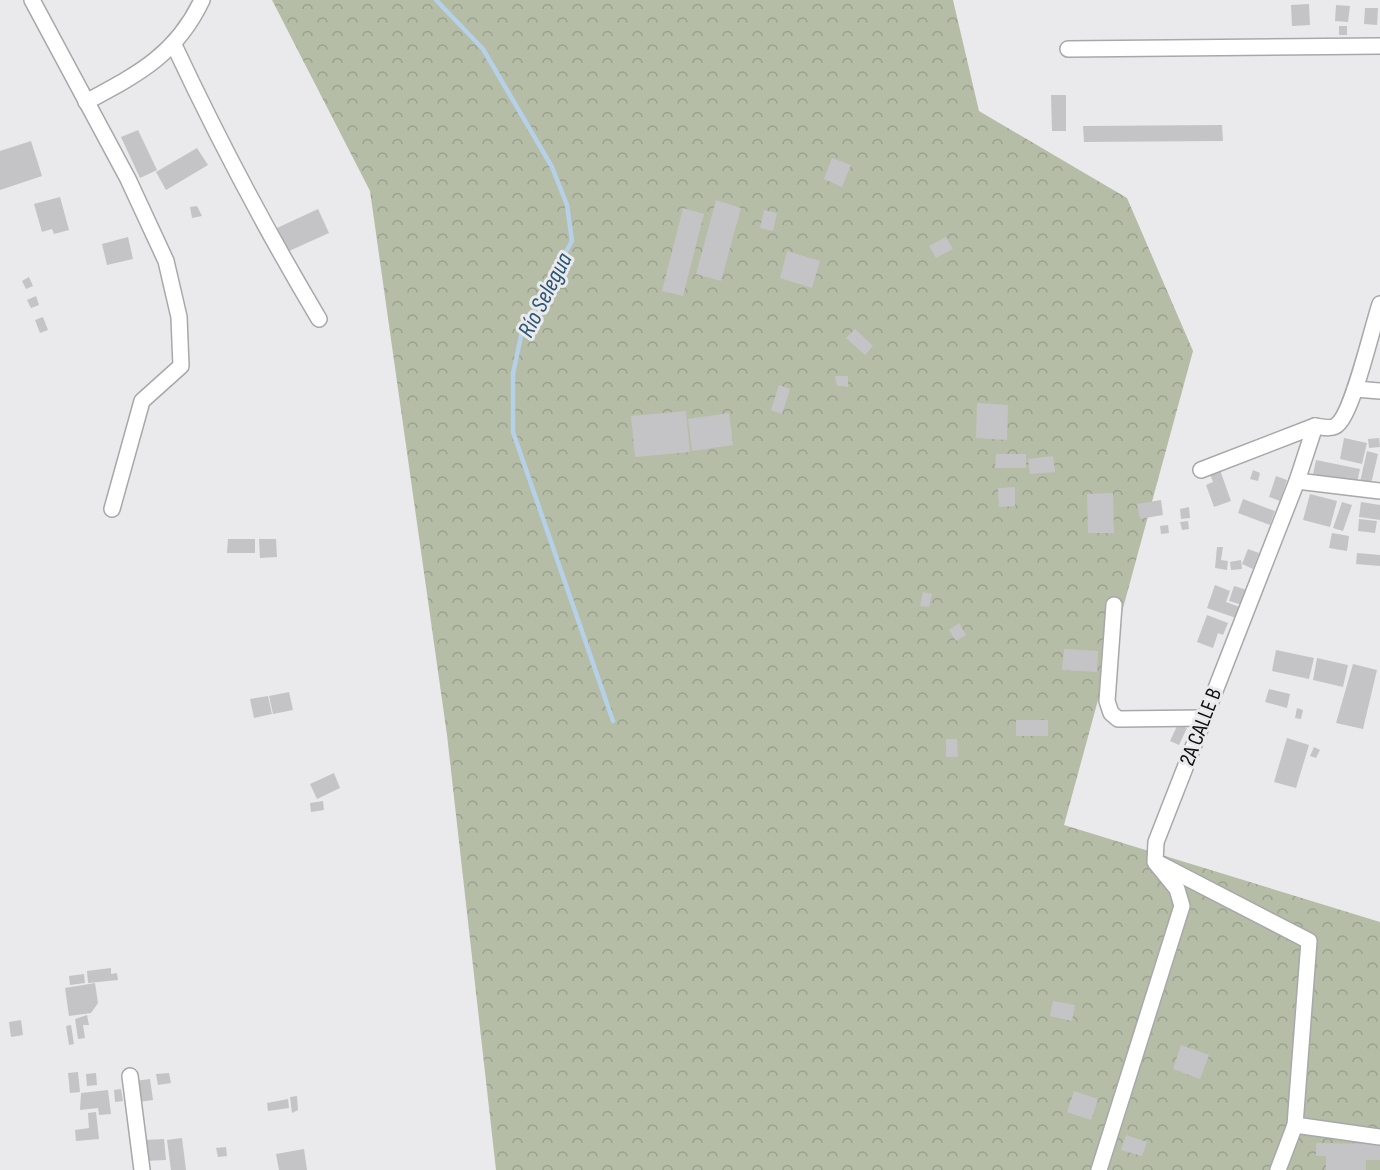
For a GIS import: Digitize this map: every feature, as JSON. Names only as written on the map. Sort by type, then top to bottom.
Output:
[{"type":"street","points":[[32,0],[128,179],[166,261],[179,318],[183,359],[181,366],[138,407],[112,509]]},
{"type":"street","points":[[86,102],[133,76],[174,45],[202,0]]},
{"type":"street","points":[[174,45],[208,118],[273,242],[319,319]]},
{"type":"street","points":[[1068,49],[1380,46]]},
{"type":"street","points":[[1201,470],[1315,426],[1333,427],[1339,424],[1355,389],[1380,304]]},
{"type":"street","points":[[1355,389],[1380,391]]},
{"type":"street","name":"2A CALLE B","points":[[1155,862],[1156,842],[1297,481],[1315,426]]},
{"type":"street","points":[[1297,481],[1380,491]]},
{"type":"street","points":[[1114,605],[1107,701],[1110,713],[1118,719],[1204,718]]},
{"type":"street","points":[[1155,862],[1309,941],[1295,1125],[1278,1170]]},
{"type":"street","points":[[1099,1170],[1182,906],[1177,889],[1155,862]]},
{"type":"street","points":[[130,1077],[142,1170]]},
{"type":"street","points":[[1295,1125],[1380,1137]]},
{"type":"green space","points":[[272,0],[953,0],[979,111],[1127,198],[1193,351],[1064,825],[1380,922],[1380,1170],[496,1170],[447,735],[370,191]]},
{"type":"building","points":[[1309,4],[1310,25],[1292,26],[1291,5]]},
{"type":"building","points":[[1336,5],[1350,6],[1348,22],[1335,21]]},
{"type":"building","points":[[1365,8],[1378,8],[1377,25],[1364,24]]},
{"type":"building","points":[[1339,26],[1347,26],[1347,35],[1339,35]]},
{"type":"building","points":[[1051,95],[1066,95],[1066,131],[1052,131]]},
{"type":"building","points":[[1222,125],[1223,141],[1084,142],[1083,126]]},
{"type":"building","points":[[138,130],[157,170],[140,178],[121,137]]},
{"type":"building","points":[[31,141],[42,176],[0,190],[0,151]]},
{"type":"building","points":[[197,148],[208,165],[166,190],[156,172]]},
{"type":"building","points":[[832,158],[851,165],[842,187],[824,179]]},
{"type":"building","points":[[60,197],[69,230],[54,234],[52,229],[42,232],[34,204]]},
{"type":"building","points":[[716,200],[741,208],[721,281],[696,274]]},
{"type":"building","points":[[197,206],[202,216],[192,218],[190,207]]},
{"type":"building","points":[[683,208],[704,214],[683,296],[662,291]]},
{"type":"building","points":[[318,209],[329,233],[287,252],[277,228]]},
{"type":"building","points":[[764,210],[777,213],[773,231],[760,228]]},
{"type":"building","points":[[128,237],[133,259],[107,265],[102,244]]},
{"type":"building","points":[[946,237],[953,249],[936,258],[929,246]]},
{"type":"building","points":[[787,251],[820,261],[812,288],[780,278]]},
{"type":"building","points":[[29,277],[33,286],[26,289],[22,281]]},
{"type":"building","points":[[36,296],[39,305],[31,308],[27,300]]},
{"type":"building","points":[[43,317],[48,330],[40,333],[35,320]]},
{"type":"building","points":[[855,329],[873,346],[865,355],[846,338]]},
{"type":"building","points":[[835,376],[848,376],[848,387],[837,386]]},
{"type":"building","points":[[779,385],[790,389],[782,414],[771,410]]},
{"type":"building","points":[[977,403],[1008,405],[1007,440],[976,438]]},
{"type":"building","points":[[686,411],[690,452],[635,457],[631,416]]},
{"type":"building","points":[[729,413],[733,445],[692,451],[688,419]]},
{"type":"building","points":[[1344,438],[1367,443],[1362,464],[1340,459]]},
{"type":"building","points":[[1379,438],[1380,447],[1369,448],[1368,439]]},
{"type":"building","points":[[1367,451],[1378,454],[1371,484],[1360,482]]},
{"type":"building","points":[[996,454],[1026,454],[1026,468],[995,468]]},
{"type":"building","points":[[1053,456],[1055,472],[1030,474],[1028,459]]},
{"type":"building","points":[[1316,460],[1360,469],[1357,483],[1313,474]]},
{"type":"building","points":[[1220,470],[1231,501],[1214,507],[1206,485],[1213,482],[1210,474]]},
{"type":"building","points":[[1253,470],[1260,473],[1258,481],[1250,479]]},
{"type":"building","points":[[1276,476],[1287,480],[1280,501],[1269,497]]},
{"type":"building","points":[[1015,487],[1015,506],[999,507],[998,488]]},
{"type":"building","points":[[1113,493],[1114,533],[1088,533],[1087,494]]},
{"type":"building","points":[[1310,494],[1337,501],[1330,527],[1303,520]]},
{"type":"building","points":[[1243,499],[1275,511],[1270,525],[1238,513]]},
{"type":"building","points":[[1161,500],[1163,515],[1140,519],[1137,504]]},
{"type":"building","points":[[1342,502],[1352,505],[1343,531],[1333,528]]},
{"type":"building","points":[[1361,502],[1380,505],[1380,520],[1359,517]]},
{"type":"building","points":[[1189,507],[1190,518],[1181,519],[1180,509]]},
{"type":"building","points":[[1359,519],[1377,521],[1375,533],[1358,531]]},
{"type":"building","points":[[1188,521],[1189,529],[1182,530],[1180,522]]},
{"type":"building","points":[[1168,525],[1169,533],[1161,534],[1160,526]]},
{"type":"building","points":[[1332,533],[1349,536],[1347,551],[1329,548]]},
{"type":"building","points":[[228,539],[255,539],[255,553],[227,553]]},
{"type":"building","points":[[259,539],[276,539],[277,557],[260,558]]},
{"type":"building","points":[[1217,547],[1223,547],[1221,560],[1228,561],[1227,570],[1215,568]]},
{"type":"building","points":[[1248,549],[1259,553],[1253,569],[1242,564]]},
{"type":"building","points":[[1357,553],[1380,555],[1380,566],[1356,564]]},
{"type":"building","points":[[1241,560],[1242,569],[1231,570],[1230,562]]},
{"type":"building","points":[[1215,585],[1230,591],[1226,602],[1240,607],[1236,618],[1207,608]]},
{"type":"building","points":[[1234,586],[1247,590],[1242,605],[1229,601]]},
{"type":"building","points":[[923,592],[932,594],[929,607],[920,606]]},
{"type":"building","points":[[1207,615],[1228,623],[1223,635],[1218,633],[1213,648],[1197,642]]},
{"type":"building","points":[[959,623],[966,635],[956,641],[949,630]]},
{"type":"building","points":[[1064,649],[1098,651],[1097,672],[1062,670]]},
{"type":"building","points":[[1276,650],[1314,658],[1309,679],[1272,671]]},
{"type":"building","points":[[1317,658],[1348,665],[1343,687],[1313,680]]},
{"type":"building","points":[[1353,664],[1377,670],[1363,729],[1336,723]]},
{"type":"building","points":[[1269,689],[1290,694],[1287,708],[1265,702]]},
{"type":"building","points":[[289,692],[293,710],[273,714],[269,696]]},
{"type":"building","points":[[268,696],[272,714],[254,718],[250,699]]},
{"type":"building","points":[[1297,708],[1303,710],[1301,719],[1295,718]]},
{"type":"building","points":[[1016,720],[1048,720],[1048,736],[1016,736]]},
{"type":"building","points":[[1178,724],[1187,728],[1179,745],[1170,741]]},
{"type":"building","points":[[1287,738],[1309,745],[1296,788],[1274,782]]},
{"type":"building","points":[[946,739],[957,739],[958,757],[946,757]]},
{"type":"building","points":[[1314,747],[1320,750],[1316,758],[1310,756]]},
{"type":"building","points":[[334,773],[340,788],[317,799],[310,784]]},
{"type":"building","points":[[323,801],[324,810],[311,812],[310,803]]},
{"type":"building","points":[[111,968],[111,974],[117,973],[118,980],[88,983],[87,971]]},
{"type":"building","points":[[84,974],[85,983],[70,985],[69,976]]},
{"type":"building","points":[[95,983],[98,1003],[91,1013],[69,1016],[65,988]]},
{"type":"building","points":[[1053,1001],[1075,1005],[1072,1021],[1050,1016]]},
{"type":"building","points":[[87,1015],[89,1025],[83,1025],[85,1038],[78,1039],[75,1019]]},
{"type":"building","points":[[21,1020],[23,1035],[11,1037],[9,1022]]},
{"type":"building","points":[[71,1025],[74,1044],[69,1045],[66,1026]]},
{"type":"building","points":[[1181,1045],[1209,1055],[1200,1079],[1173,1069]]},
{"type":"building","points":[[78,1072],[80,1092],[70,1093],[68,1073]]},
{"type":"building","points":[[96,1073],[97,1085],[87,1086],[86,1074]]},
{"type":"building","points":[[169,1073],[171,1083],[158,1085],[156,1074]]},
{"type":"building","points":[[150,1079],[153,1100],[138,1102],[135,1081]]},
{"type":"building","points":[[121,1089],[123,1101],[115,1102],[114,1090]]},
{"type":"building","points":[[108,1090],[111,1114],[99,1115],[98,1108],[80,1110],[81,1093]]},
{"type":"building","points":[[1074,1091],[1098,1099],[1091,1120],[1067,1112]]},
{"type":"building","points":[[297,1096],[298,1110],[292,1113],[290,1097]]},
{"type":"building","points":[[288,1099],[289,1108],[268,1111],[267,1103]]},
{"type":"building","points":[[96,1112],[99,1139],[76,1141],[75,1130],[89,1128],[88,1113]]},
{"type":"building","points":[[1126,1135],[1147,1142],[1142,1156],[1121,1150]]},
{"type":"building","points":[[182,1138],[186,1170],[171,1170],[167,1140]]},
{"type":"building","points":[[164,1139],[166,1160],[145,1161],[144,1140]]},
{"type":"building","points":[[1316,1143],[1380,1144],[1380,1160],[1366,1160],[1366,1170],[1326,1170],[1326,1156],[1316,1156]]},
{"type":"building","points":[[226,1147],[227,1156],[218,1157],[216,1148]]},
{"type":"building","points":[[304,1149],[307,1170],[279,1170],[276,1154]]},
{"type":"waterway","name":"Río Selegua","points":[[436,0],[483,49],[552,167],[567,205],[572,241],[522,331],[513,374],[513,432],[613,721]]}]
